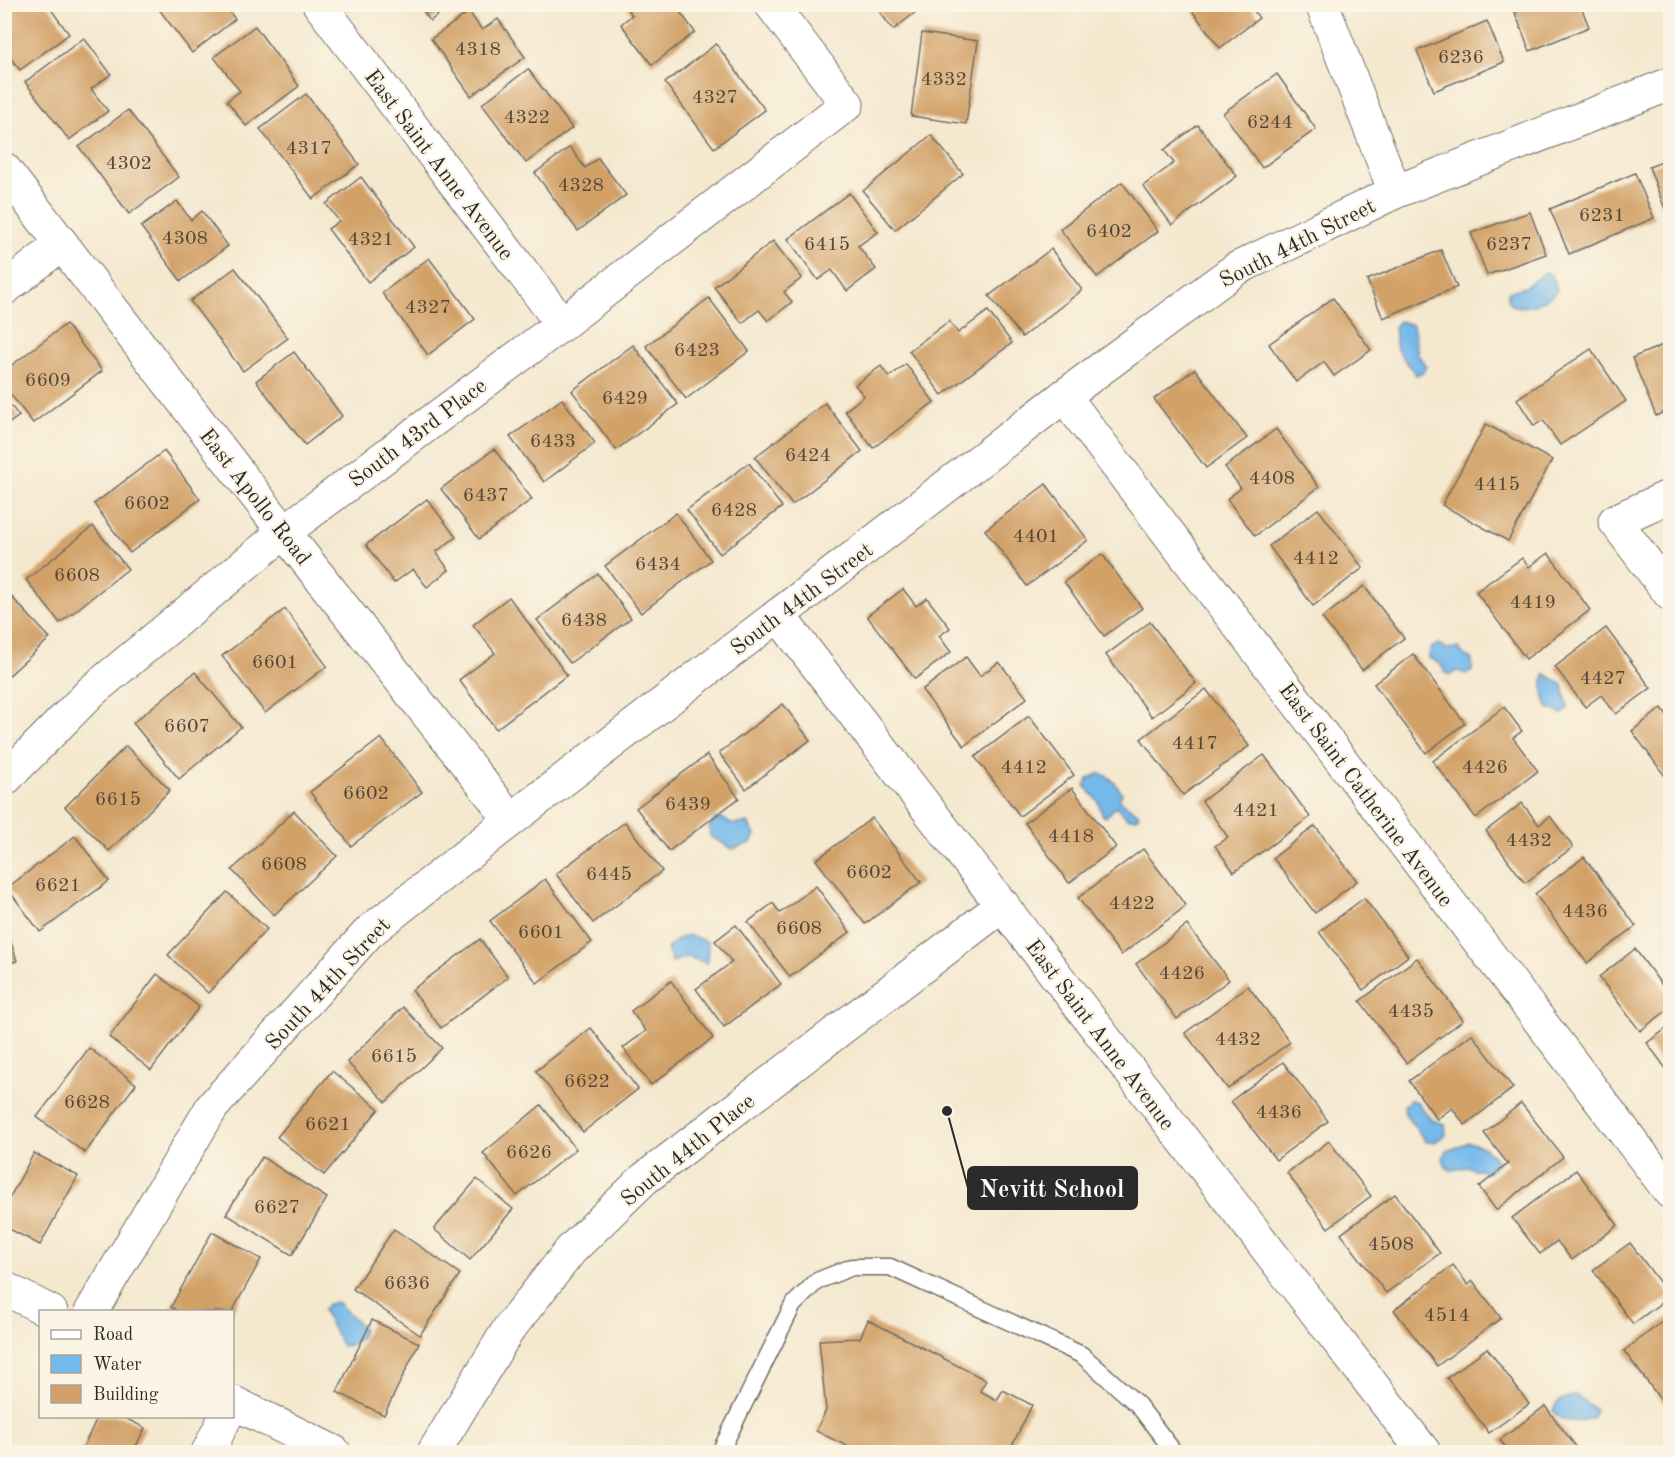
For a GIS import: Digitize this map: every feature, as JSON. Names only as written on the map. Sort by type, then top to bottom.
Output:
[{"type":"street","name":"East Saint Anne Avenue","points":[[319,4],[562,324]]},
{"type":"street","name":"South 43rd Place","points":[[4,780],[92,690],[284,532],[562,324],[847,104],[771,4]]},
{"type":"street","points":[[1322,4],[1395,192]]},
{"type":"street","name":"South 44th Street","points":[[92,1310],[212,1107],[369,932],[511,820],[1064,396],[1236,269],[1395,192],[1671,84]]},
{"type":"street","name":"East Apollo Road","points":[[4,169],[284,532],[511,820]]},
{"type":"street","points":[[4,289],[62,244]]},
{"type":"street","name":"East Saint Catherine Avenue","points":[[1064,396],[1671,1191]]},
{"type":"street","points":[[1671,496],[1615,521],[1671,594]]},
{"type":"street","name":"East Saint Anne Avenue","points":[[778,615],[1424,1452]]},
{"type":"street","name":"South 44th Place","points":[[434,1452],[508,1330],[571,1250],[636,1187],[1003,905]]},
{"type":"street","points":[[4,1288],[49,1310]]},
{"type":"street","points":[[234,1402],[334,1452]]},
{"type":"street","points":[[208,1452],[224,1418]]},
{"type":"lane","points":[[720,1452],[793,1305],[817,1281],[852,1267],[890,1266],[1082,1355],[1138,1405],[1174,1452]]},
{"type":"water","points":[[1545,272],[1552,275],[1557,290],[1553,295],[1530,306],[1511,305],[1508,292],[1525,287]]},
{"type":"water","points":[[1399,321],[1413,325],[1418,355],[1426,366],[1423,372],[1416,375],[1397,350],[1394,327]]},
{"type":"water","points":[[1438,644],[1447,649],[1458,648],[1465,656],[1472,659],[1472,671],[1467,674],[1457,671],[1450,675],[1446,673],[1440,664],[1429,658],[1430,649]]},
{"type":"water","points":[[1545,674],[1563,685],[1568,708],[1563,714],[1548,708],[1546,704],[1543,686]]},
{"type":"water","points":[[1098,774],[1109,777],[1115,783],[1122,793],[1119,800],[1139,814],[1137,818],[1127,818],[1116,806],[1106,817],[1103,816],[1098,801],[1085,786],[1088,779]]},
{"type":"water","points":[[722,818],[731,824],[748,823],[755,835],[751,843],[732,849],[710,836],[709,827],[715,819]]},
{"type":"water","points":[[688,935],[708,942],[707,963],[687,957],[672,962],[667,949],[676,940]]},
{"type":"water","points":[[1410,1100],[1417,1102],[1433,1122],[1437,1121],[1445,1125],[1446,1134],[1435,1142],[1426,1142],[1405,1114],[1404,1106]]},
{"type":"water","points":[[1469,1142],[1485,1148],[1498,1162],[1489,1173],[1468,1167],[1451,1170],[1446,1167],[1443,1158],[1447,1151]]},
{"type":"water","points":[[337,1302],[363,1328],[361,1337],[352,1345],[342,1346],[323,1310],[328,1304]]},
{"type":"water","points":[[1576,1395],[1596,1410],[1594,1416],[1589,1419],[1572,1421],[1556,1415],[1553,1411],[1556,1404]]},
{"type":"building","points":[[4,4],[47,4],[69,34],[20,70],[4,50]]},
{"type":"building","points":[[155,4],[224,4],[235,19],[192,53]]},
{"type":"building","points":[[418,4],[452,4],[430,21]]},
{"type":"building","points":[[624,4],[674,4],[695,32],[652,65],[621,24],[632,15]]},
{"type":"building","points":[[874,4],[926,4],[893,30]]},
{"type":"building","points":[[1187,4],[1249,4],[1259,18],[1220,48]]},
{"type":"building","points":[[1536,4],[1580,4],[1589,27],[1530,51],[1515,13]]},
{"type":"building","points":[[469,12],[482,30],[498,19],[525,57],[471,96],[431,39]]},
{"type":"building","points":[[1487,21],[1504,62],[1434,91],[1417,51]]},
{"type":"building","points":[[255,26],[299,86],[246,126],[227,101],[240,91],[214,57]]},
{"type":"building","points":[[922,33],[978,41],[966,124],[911,116]]},
{"type":"building","points":[[84,38],[111,74],[91,89],[108,111],[69,140],[25,82]]},
{"type":"building","points":[[716,44],[765,110],[714,148],[665,83]]},
{"type":"building","points":[[528,69],[572,128],[526,163],[482,104]]},
{"type":"building","points":[[1277,74],[1316,129],[1262,168],[1223,113]]},
{"type":"building","points":[[306,94],[359,164],[313,199],[260,129]]},
{"type":"building","points":[[128,110],[179,177],[129,214],[79,147]]},
{"type":"building","points":[[1198,125],[1237,176],[1172,225],[1143,186],[1174,163],[1164,150]]},
{"type":"building","points":[[931,135],[963,174],[895,230],[863,191]]},
{"type":"building","points":[[570,147],[585,168],[598,158],[626,195],[578,231],[535,173]]},
{"type":"building","points":[[1670,159],[1670,207],[1665,209],[1649,167]]},
{"type":"building","points":[[1635,173],[1654,218],[1569,254],[1550,209]]},
{"type":"building","points":[[361,177],[414,247],[368,282],[328,229],[339,221],[326,204]]},
{"type":"building","points":[[1122,182],[1158,231],[1097,277],[1060,229]]},
{"type":"building","points":[[849,193],[878,232],[858,246],[876,269],[847,291],[832,270],[818,280],[788,239]]},
{"type":"building","points":[[177,201],[191,220],[202,211],[228,246],[181,281],[141,227]]},
{"type":"building","points":[[1530,212],[1546,254],[1487,275],[1471,233]]},
{"type":"building","points":[[773,241],[802,278],[784,292],[792,302],[768,321],[759,310],[742,323],[714,287]]},
{"type":"building","points":[[1051,249],[1082,290],[1022,337],[989,296]]},
{"type":"building","points":[[1441,250],[1457,287],[1383,318],[1367,280]]},
{"type":"building","points":[[429,258],[475,319],[428,355],[382,293]]},
{"type":"building","points":[[235,268],[288,338],[243,371],[190,301]]},
{"type":"building","points":[[709,298],[749,351],[686,399],[646,346]]},
{"type":"building","points":[[1333,298],[1371,350],[1334,376],[1324,362],[1296,382],[1269,344]]},
{"type":"building","points":[[988,311],[1012,343],[942,395],[909,351],[949,321],[958,333]]},
{"type":"building","points":[[66,324],[102,371],[33,423],[4,386],[4,371]]},
{"type":"building","points":[[1670,342],[1670,409],[1656,416],[1632,358]]},
{"type":"building","points":[[633,345],[678,404],[616,450],[572,391]]},
{"type":"building","points":[[1591,349],[1626,401],[1560,445],[1543,420],[1534,426],[1517,399]]},
{"type":"building","points":[[294,352],[342,416],[305,445],[256,381]]},
{"type":"building","points":[[906,364],[934,402],[873,448],[845,411],[864,396],[855,385],[881,366],[889,377]]},
{"type":"building","points":[[1195,369],[1247,438],[1206,468],[1154,399]]},
{"type":"building","points":[[4,397],[19,416],[4,427]]},
{"type":"building","points":[[562,399],[595,443],[544,482],[510,437]]},
{"type":"building","points":[[825,403],[862,451],[792,505],[755,457]]},
{"type":"building","points":[[1486,424],[1552,460],[1508,541],[1442,505]]},
{"type":"building","points":[[1276,429],[1319,487],[1255,536],[1227,499],[1241,488],[1225,467]]},
{"type":"building","points":[[494,449],[532,499],[479,539],[441,489]]},
{"type":"building","points":[[164,451],[200,499],[130,553],[94,504]]},
{"type":"building","points":[[749,463],[782,507],[720,554],[687,510]]},
{"type":"building","points":[[1046,484],[1088,540],[1027,586],[985,530]]},
{"type":"building","points":[[427,499],[456,537],[436,552],[449,570],[427,587],[413,569],[394,583],[366,545]]},
{"type":"building","points":[[1318,509],[1363,568],[1313,606],[1269,546]]},
{"type":"building","points":[[676,513],[711,560],[641,613],[605,566]]},
{"type":"building","points":[[93,526],[128,569],[60,623],[26,580]]},
{"type":"building","points":[[1548,553],[1590,610],[1526,659],[1476,592],[1522,558],[1529,567]]},
{"type":"building","points":[[1102,554],[1142,608],[1104,636],[1064,582]]},
{"type":"building","points":[[598,574],[631,618],[570,663],[537,620]]},
{"type":"building","points":[[1364,586],[1404,638],[1362,670],[1322,618]]},
{"type":"building","points":[[903,589],[916,606],[927,598],[950,628],[939,636],[951,652],[915,679],[867,616]]},
{"type":"building","points":[[8,593],[50,638],[4,680],[4,596]]},
{"type":"building","points":[[509,597],[567,675],[496,729],[459,680],[495,653],[473,625]]},
{"type":"building","points":[[285,609],[327,666],[265,713],[222,656]]},
{"type":"building","points":[[1150,622],[1196,683],[1152,717],[1106,655]]},
{"type":"building","points":[[1606,628],[1651,688],[1616,714],[1601,695],[1585,707],[1555,667]]},
{"type":"building","points":[[1413,654],[1465,723],[1426,753],[1374,684]]},
{"type":"building","points":[[966,657],[980,676],[999,662],[1027,698],[964,746],[922,690]]},
{"type":"building","points":[[195,672],[241,727],[179,779],[133,723]]},
{"type":"building","points":[[1206,689],[1249,746],[1183,795],[1141,739]]},
{"type":"building","points":[[783,704],[810,740],[746,789],[719,753]]},
{"type":"building","points":[[1504,707],[1522,731],[1513,738],[1538,771],[1476,818],[1433,761]]},
{"type":"building","points":[[1662,708],[1670,720],[1670,783],[1632,731]]},
{"type":"building","points":[[1029,716],[1074,775],[1020,816],[975,757]]},
{"type":"building","points":[[381,738],[422,792],[351,846],[310,792]]},
{"type":"building","points":[[126,746],[170,790],[109,851],[65,807]]},
{"type":"building","points":[[707,755],[739,798],[669,851],[636,808]]},
{"type":"building","points":[[1264,755],[1310,817],[1234,872],[1215,846],[1228,837],[1202,801]]},
{"type":"building","points":[[1072,788],[1116,847],[1069,883],[1025,823]]},
{"type":"building","points":[[1522,803],[1539,825],[1550,816],[1573,847],[1525,883],[1486,831]]},
{"type":"building","points":[[294,811],[337,856],[274,915],[232,870]]},
{"type":"building","points":[[872,818],[921,882],[865,924],[816,860]]},
{"type":"building","points":[[625,822],[662,871],[593,923],[556,874]]},
{"type":"building","points":[[1315,826],[1357,881],[1315,913],[1273,858]]},
{"type":"building","points":[[75,836],[109,881],[40,932],[7,888]]},
{"type":"building","points":[[1143,849],[1186,906],[1121,955],[1078,898]]},
{"type":"building","points":[[1584,857],[1636,926],[1587,963],[1535,894]]},
{"type":"building","points":[[545,879],[592,942],[537,983],[490,921]]},
{"type":"building","points":[[816,886],[850,932],[790,977],[748,922],[773,903],[780,913]]},
{"type":"building","points":[[227,892],[267,929],[208,993],[168,955]]},
{"type":"building","points":[[1364,898],[1408,956],[1363,990],[1319,932]]},
{"type":"building","points":[[4,921],[17,961],[4,965]]},
{"type":"building","points":[[736,925],[781,984],[724,1027],[696,989],[732,962],[715,941]]},
{"type":"building","points":[[1187,925],[1229,980],[1177,1019],[1136,964]]},
{"type":"building","points":[[480,939],[508,977],[441,1028],[412,990]]},
{"type":"building","points":[[1635,949],[1670,996],[1670,1008],[1640,1031],[1599,977]]},
{"type":"building","points":[[1417,958],[1463,1020],[1406,1063],[1360,1001]]},
{"type":"building","points":[[157,974],[199,1007],[151,1070],[109,1037]]},
{"type":"building","points":[[671,981],[713,1038],[651,1085],[623,1048],[646,1031],[631,1011]]},
{"type":"building","points":[[1248,986],[1290,1042],[1228,1089],[1185,1033]]},
{"type":"building","points":[[403,1007],[442,1048],[386,1102],[347,1062]]},
{"type":"building","points":[[1670,1026],[1670,1074],[1647,1043]]},
{"type":"building","points":[[591,1028],[638,1089],[583,1132],[536,1071]]},
{"type":"building","points":[[1472,1034],[1513,1088],[1465,1125],[1452,1108],[1437,1119],[1409,1081]]},
{"type":"building","points":[[89,1048],[136,1084],[85,1153],[37,1117]]},
{"type":"building","points":[[1283,1062],[1328,1121],[1276,1160],[1231,1101]]},
{"type":"building","points":[[332,1071],[379,1109],[324,1175],[277,1137]]},
{"type":"building","points":[[1521,1103],[1563,1157],[1496,1210],[1479,1187],[1508,1164],[1484,1133]]},
{"type":"building","points":[[541,1105],[576,1149],[517,1196],[483,1153]]},
{"type":"building","points":[[1329,1141],[1371,1196],[1328,1228],[1287,1173]]},
{"type":"building","points":[[34,1153],[78,1176],[40,1245],[4,1226],[4,1208]]},
{"type":"building","points":[[262,1157],[327,1198],[292,1255],[226,1214]]},
{"type":"building","points":[[1576,1170],[1618,1225],[1572,1260],[1557,1241],[1540,1254],[1512,1218]]},
{"type":"building","points":[[477,1179],[513,1209],[470,1260],[434,1229]]},
{"type":"building","points":[[1395,1194],[1440,1253],[1386,1293],[1341,1234]]},
{"type":"building","points":[[394,1229],[460,1274],[420,1335],[353,1289]]},
{"type":"building","points":[[212,1232],[261,1259],[233,1310],[176,1310],[171,1307]]},
{"type":"building","points":[[1630,1243],[1670,1296],[1633,1324],[1593,1270]]},
{"type":"building","points":[[1453,1265],[1468,1285],[1473,1281],[1501,1318],[1437,1366],[1394,1310]]},
{"type":"building","points":[[1670,1316],[1670,1405],[1667,1408],[1624,1351]]},
{"type":"building","points":[[372,1320],[419,1343],[384,1415],[337,1392]]},
{"type":"building","points":[[868,1320],[986,1380],[980,1391],[997,1400],[1003,1390],[1032,1405],[1009,1452],[859,1452],[816,1431],[826,1410],[819,1340],[860,1338]]},
{"type":"building","points":[[1487,1348],[1529,1404],[1489,1433],[1447,1378]]},
{"type":"building","points":[[1545,1406],[1580,1452],[1509,1452],[1500,1440]]},
{"type":"building","points":[[97,1418],[125,1418],[145,1428],[133,1452],[81,1452]]},
{"type":"place","name":"Nevitt School","points":[[947,1111]]}]
